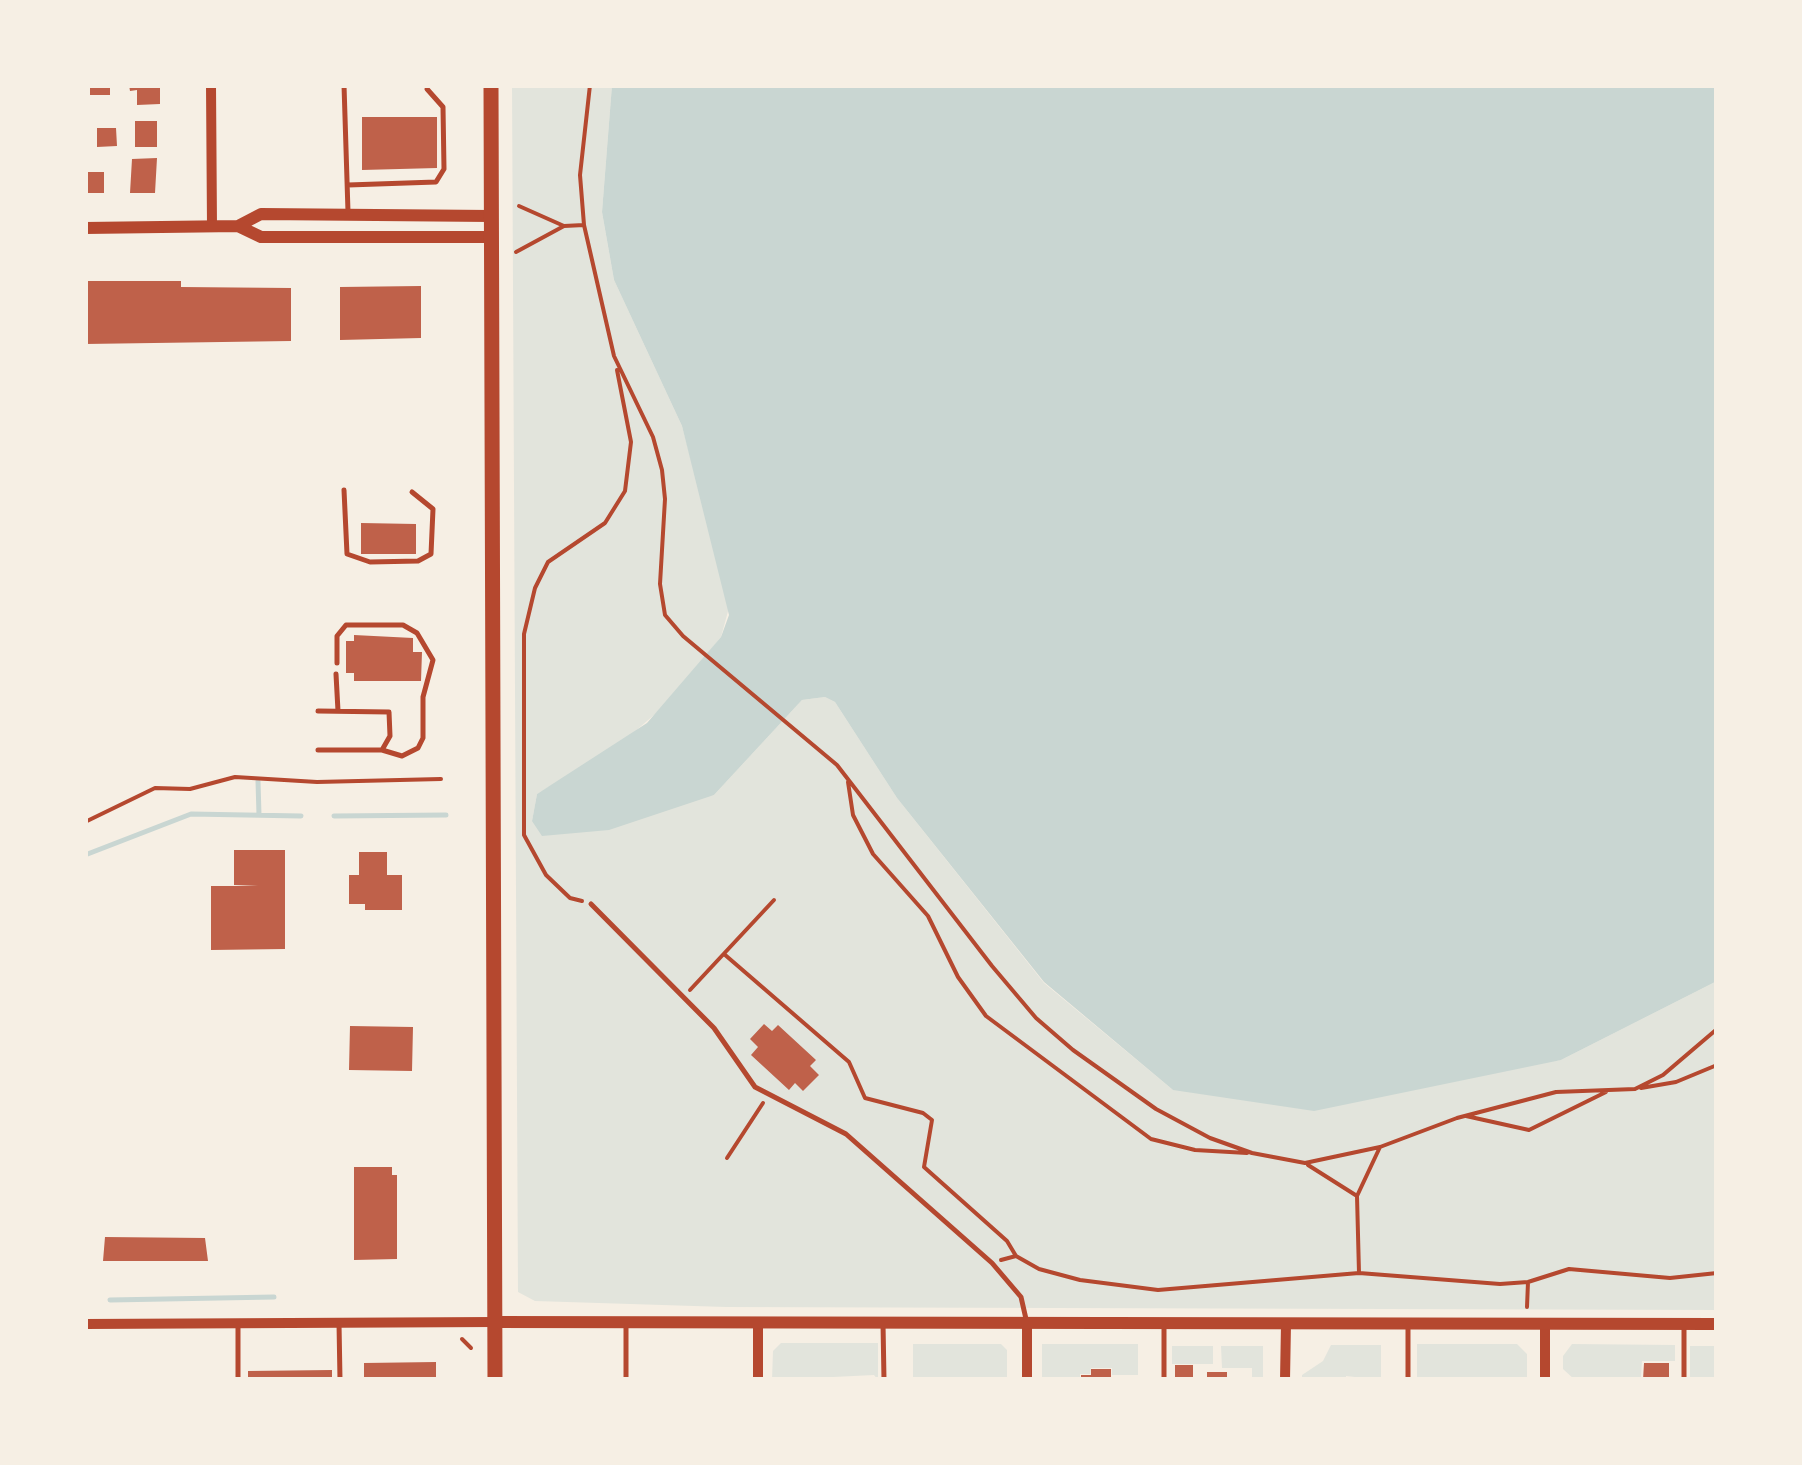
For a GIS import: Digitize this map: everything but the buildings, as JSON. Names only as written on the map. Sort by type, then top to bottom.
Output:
[{"type":"main road","points":[[491,85],[496,1380]]},
{"type":"street","points":[[211,85],[212,226]]},
{"type":"street","points":[[238,226],[261,214],[491,216]]},
{"type":"street","points":[[85,228],[238,226],[261,237],[492,237]]},
{"type":"street","points":[[758,1323],[758,1380]]},
{"type":"street","points":[[1027,1323],[1027,1380]]},
{"type":"street","points":[[85,1324],[1717,1324]]},
{"type":"street","points":[[1286,1324],[1286,1380]]},
{"type":"street","points":[[1545,1324],[1545,1380]]},
{"type":"lane","points":[[344,85],[348,215]]},
{"type":"lane","points":[[348,184],[436,182],[444,169],[443,107],[426,88]]},
{"type":"lane","points":[[344,490],[347,554],[370,562],[418,561],[431,554],[435,540],[433,510],[412,492]]},
{"type":"lane","points":[[318,750],[382,750],[402,756],[418,748],[423,738],[423,698],[432,670],[431,650],[403,625],[346,626],[337,636],[336,663]]},
{"type":"lane","points":[[336,674],[338,711]]},
{"type":"lane","points":[[318,711],[389,712],[390,736],[382,750]]},
{"type":"lane","points":[[591,904],[684,997],[767,1096],[846,1134],[992,1263],[1021,1297],[1027,1323]]},
{"type":"lane","points":[[626,1322],[626,1380]]},
{"type":"lane","points":[[238,1323],[238,1380]]},
{"type":"lane","points":[[339,1323],[340,1380]]},
{"type":"lane","points":[[883,1323],[884,1380]]},
{"type":"lane","points":[[1164,1324],[1164,1380]]},
{"type":"lane","points":[[1408,1324],[1408,1380]]},
{"type":"lane","points":[[1684,1324],[1684,1380]]},
{"type":"path","points":[[590,85],[580,175],[584,225],[631,442],[625,492],[606,524],[548,562],[535,588],[524,634],[524,834],[546,875],[570,898],[591,904]]},
{"type":"path","points":[[519,206],[564,226]]},
{"type":"path","points":[[516,252],[564,226],[584,225]]},
{"type":"path","points":[[614,356],[653,437],[662,470],[662,607],[674,627],[848,779],[1036,1018],[1156,1110],[1210,1138],[1252,1153]]},
{"type":"path","points":[[85,822],[155,788],[190,789],[235,777],[317,782],[442,779]]},
{"type":"path","points":[[848,779],[853,815],[866,843],[928,916],[958,977],[986,1016],[1151,1140],[1196,1150],[1252,1153],[1305,1163],[1357,1196]]},
{"type":"path","points":[[684,997],[774,900]]},
{"type":"path","points":[[724,954],[849,1062],[865,1098],[923,1113],[932,1120],[924,1167],[1007,1241],[1016,1256],[1039,1269],[1080,1280],[1158,1290],[1359,1273],[1528,1282],[1569,1269],[1670,1278],[1717,1274]]},
{"type":"path","points":[[1635,1089],[1662,1075],[1717,1029]]},
{"type":"path","points":[[1305,1163],[1380,1146],[1465,1116],[1556,1092],[1635,1089],[1676,1082],[1717,1065]]},
{"type":"path","points":[[1465,1116],[1530,1130],[1610,1090]]},
{"type":"path","points":[[727,1158],[767,1096]]},
{"type":"path","points":[[1359,1273],[1357,1196],[1380,1146]]},
{"type":"path","points":[[992,1263],[1016,1256]]},
{"type":"path","points":[[1527,1308],[1528,1282]]},
{"type":"path","points":[[462,1339],[470,1348]]},
{"type":"shaded area","points":[[512,85],[612,85],[602,212],[614,280],[682,426],[730,604],[721,637],[669,702],[618,746],[537,794],[532,821],[714,795],[802,700],[825,697],[835,702],[897,798],[1044,983],[1173,1090],[1561,1060],[1717,981],[1717,1310],[726,1307],[535,1301],[518,1292]]},
{"type":"shaded area","points":[[612,85],[1717,85],[1717,981],[1561,1060],[1314,1111],[1173,1090],[1044,982],[897,798],[835,702],[825,697],[802,700],[714,795],[609,830],[542,836],[532,821],[537,794],[647,723],[721,637],[729,615],[682,426],[614,280],[602,212]]},
{"type":"shaded area","points":[[781,1343],[878,1343],[878,1380],[874,1375],[772,1380],[773,1351]]},
{"type":"shaded area","points":[[913,1344],[1001,1344],[1007,1350],[1007,1380],[913,1380]]},
{"type":"shaded area","points":[[1042,1344],[1138,1344],[1138,1375],[1112,1375],[1112,1368],[1091,1368],[1090,1374],[1080,1374],[1080,1380],[1042,1380]]},
{"type":"shaded area","points":[[1417,1344],[1517,1344],[1527,1354],[1527,1380],[1417,1380]]},
{"type":"shaded area","points":[[1572,1344],[1675,1345],[1675,1361],[1642,1361],[1641,1377],[1575,1380],[1563,1369],[1563,1356]]},
{"type":"shaded area","points":[[1331,1345],[1381,1345],[1381,1380],[1346,1376],[1346,1380],[1302,1380],[1302,1375],[1323,1361]]},
{"type":"shaded area","points":[[1172,1346],[1213,1346],[1213,1364],[1172,1364]]},
{"type":"shaded area","points":[[1221,1346],[1263,1346],[1263,1380],[1252,1380],[1252,1368],[1222,1368]]},
{"type":"shaded area","points":[[1690,1346],[1717,1346],[1717,1380],[1690,1380]]},
{"type":"waterway","points":[[258,781],[259,815]]},
{"type":"waterway","points":[[85,855],[191,814],[301,816]]},
{"type":"waterway","points":[[334,816],[446,815]]},
{"type":"waterway","points":[[110,1300],[274,1297]]}]
